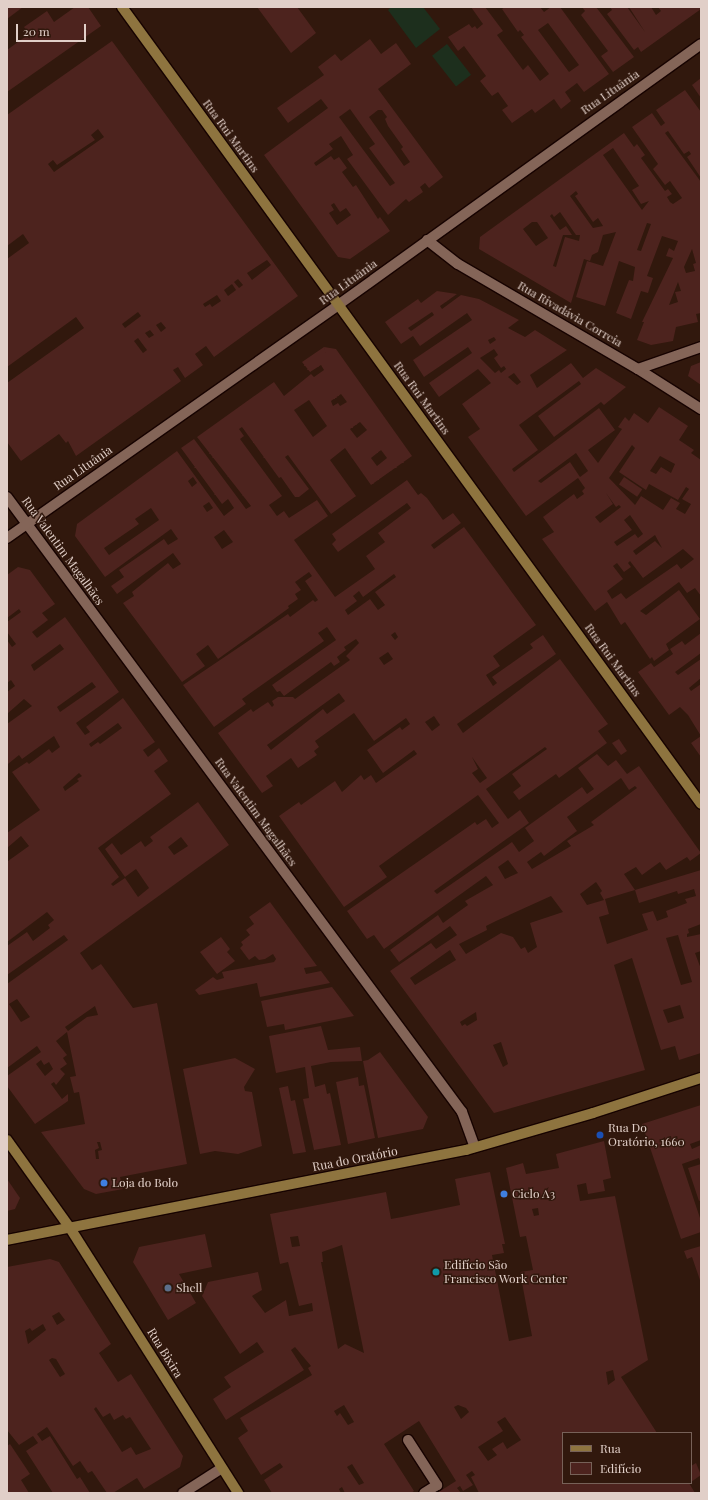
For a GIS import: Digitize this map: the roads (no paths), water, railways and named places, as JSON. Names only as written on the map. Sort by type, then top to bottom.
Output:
[{"type":"main road","name":"Rua Rui Martins","points":[[122,7],[701,804]]},
{"type":"main road","name":"Rua do Oratório","points":[[7,1240],[475,1147],[593,1113],[701,1078]]},
{"type":"main road","name":"Rua Bixira","points":[[7,1140],[70,1228],[238,1493]]},
{"type":"street","name":"Rua Lituânia","points":[[7,538],[338,305],[701,44]]},
{"type":"street","name":"Rua Rivadávia Correia","points":[[427,240],[458,264],[638,369],[701,409]]},
{"type":"street","points":[[638,369],[701,347]]},
{"type":"street","name":"Rua Valentim Magalhães","points":[[7,497],[462,1112],[475,1147]]},
{"type":"street","points":[[408,1440],[437,1485],[424,1493]]},
{"type":"street","points":[[183,1493],[222,1468]]},
{"type":"place","name":"Rua Do Oratório, 1660","points":[[600,1135]]},
{"type":"place","name":"Loja do Bolo","points":[[104,1183]]},
{"type":"place","name":"Ciclo A3","points":[[504,1194]]},
{"type":"place","name":"Edifício São Francisco Work Center","points":[[436,1272]]},
{"type":"place","name":"Shell","points":[[168,1288]]}]
